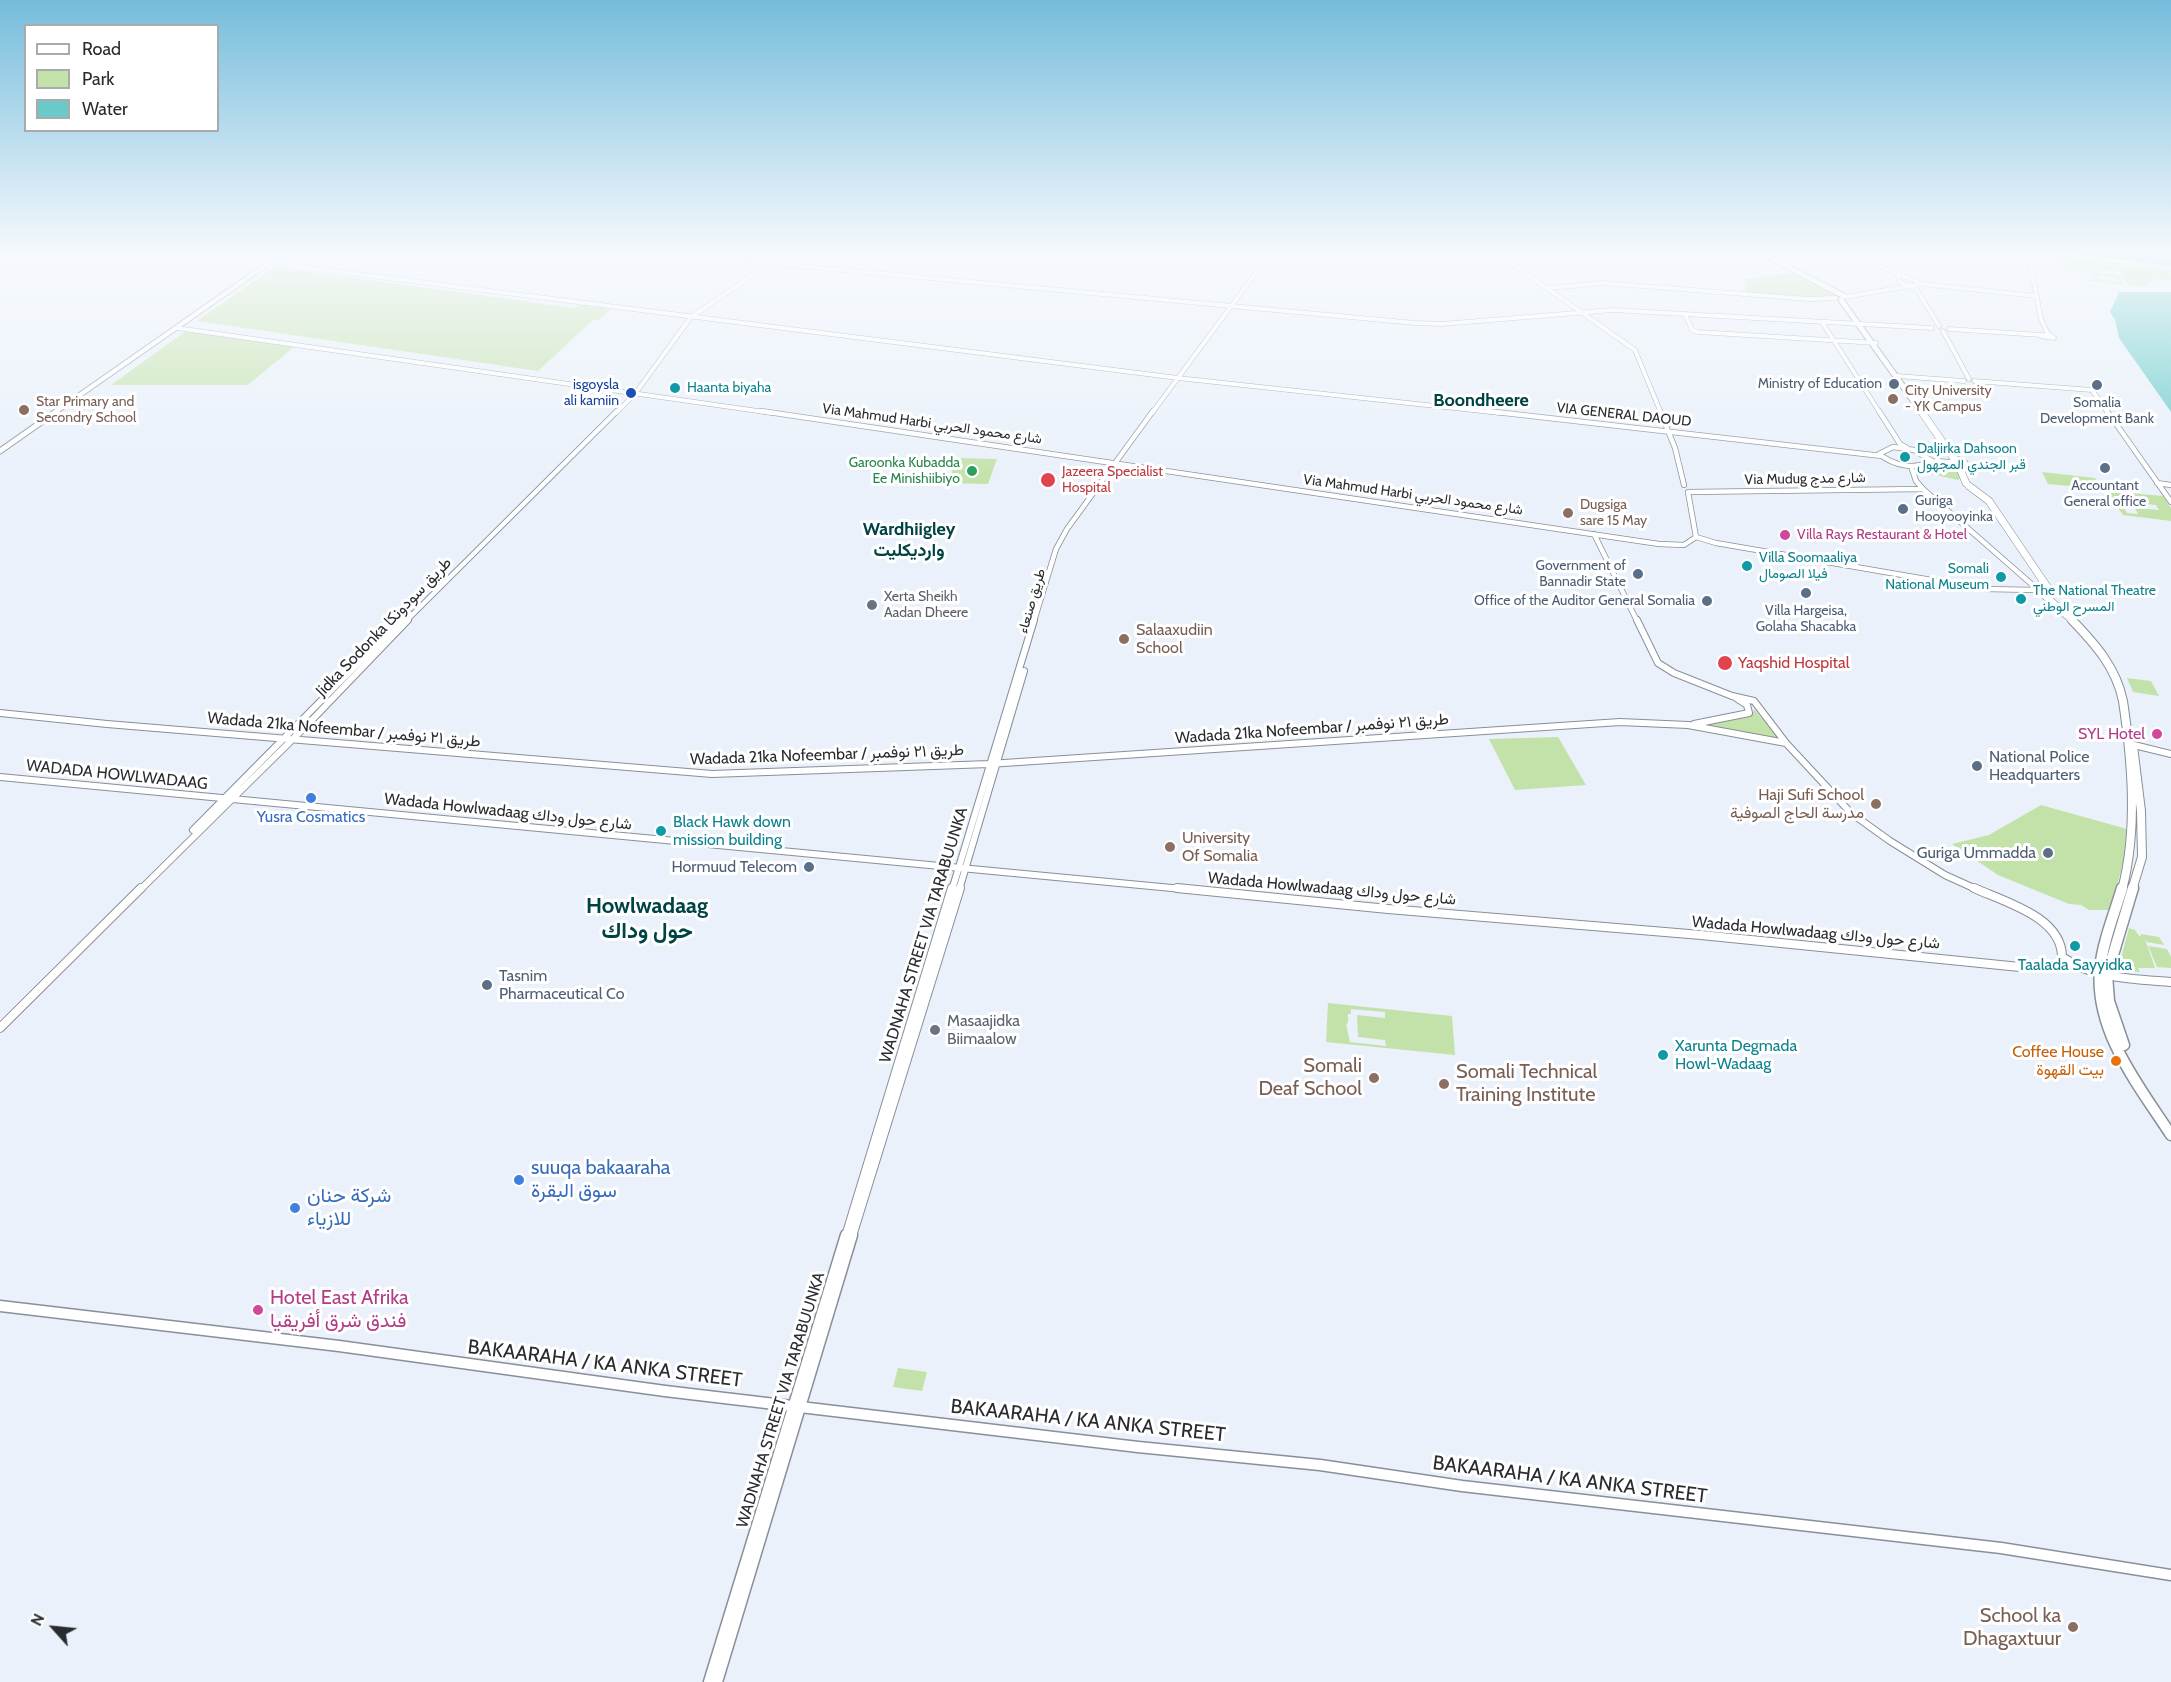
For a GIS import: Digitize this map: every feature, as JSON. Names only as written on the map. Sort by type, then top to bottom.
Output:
[{"type":"highway","points":[[1866,329],[1958,462],[1971,485],[1989,501],[2042,590],[2109,654],[2120,672],[2128,707],[2132,837],[2117,921],[2101,973],[2101,1003],[2112,1034],[2171,1135]]},
{"type":"highway","points":[[2117,921],[2140,868],[2142,838],[2130,744]]},
{"type":"highway","points":[[2132,837],[2142,838]]},
{"type":"highway","points":[[2101,973],[2120,1037],[2171,1125]]},
{"type":"main road","points":[[0,451],[173,329]]},
{"type":"street","name":"Via Mahmud Harbi شارع محمود الحربي","points":[[194,329],[1117,462],[1594,534],[1684,545],[1696,537]]},
{"type":"street","name":"Jidka Sodonka طريق سودونكا","points":[[0,1023],[289,739],[633,393],[680,329]]},
{"type":"street","name":"VIA GENERAL DAOUD","points":[[788,329],[1180,379],[1881,454],[1913,468]]},
{"type":"street","points":[[717,1682],[796,1405],[861,1212],[1061,539],[1216,329]]},
{"type":"street","points":[[1607,329],[1635,350],[1680,463],[1684,485]]},
{"type":"street","points":[[1693,329],[1875,343]]},
{"type":"street","points":[[1827,329],[1898,445],[1928,456],[1958,462]]},
{"type":"street","points":[[1937,329],[1948,329]]},
{"type":"street","points":[[1956,329],[2045,335],[2044,329]]},
{"type":"street","points":[[1943,331],[1969,380]]},
{"type":"street","points":[[1899,376],[2092,390],[2171,502]]},
{"type":"street","points":[[1881,454],[1898,445]]},
{"type":"street","points":[[1928,456],[1932,460],[1930,463]]},
{"type":"street","points":[[1958,462],[1937,461],[1913,468],[1916,481],[2042,590]]},
{"type":"street","points":[[2157,483],[2171,485]]},
{"type":"street","name":"طريق صنعاء","points":[[993,764],[1027,661],[1045,591],[1060,549],[1067,534],[1101,484]]},
{"type":"street","name":"Via Mudug شارع مدج","points":[[1696,537],[1696,526],[1688,492],[1923,489]]},
{"type":"street","points":[[1594,534],[1658,663],[1674,673],[1732,696],[1754,701],[1785,743],[1851,813],[1890,842],[1963,884],[2040,920],[2054,932],[2060,941],[2062,957],[2074,966]]},
{"type":"street","points":[[1696,537],[1716,543],[1984,589],[2042,590]]},
{"type":"street","points":[[1688,725],[1749,712],[1747,705],[1732,696]]},
{"type":"street","name":"Wadada 21ka Nofeembar / طريق ٢١ نوفمبر","points":[[0,713],[712,774],[993,764],[1564,724],[1620,722],[1688,725]]},
{"type":"street","points":[[1688,725],[1785,743]]},
{"type":"street","points":[[2130,744],[2171,754]]},
{"type":"street","name":"WADADA HOWLWADAAG","points":[[0,777],[227,799]]},
{"type":"street","name":"Jidka Sodonka طريق سودونكا","points":[[0,1028],[227,799]]},
{"type":"street","name":"Wadada Howlwadaag شارع حول وداك","points":[[227,799],[2020,967],[2074,966],[2101,973],[2171,980]]},
{"type":"street","name":"BAKAARAHA / KA ANKA STREET","points":[[0,1306],[339,1346],[665,1391],[1138,1447],[1180,1449],[1320,1465],[1462,1486],[1994,1548],[2171,1575]]},
{"type":"street","name":"WADNAHA STREET VIA TARABUUNKA","points":[[709,1682],[796,1405]]},
{"type":"green space","points":[[255,329],[583,329],[538,371]]},
{"type":"green space","points":[[186,331],[294,347],[248,385],[111,385]]},
{"type":"green space","name":"Garoonka Kubadda Ee Minishiibiyo","points":[[957,458],[997,459],[988,484],[948,483]]},
{"type":"green space","points":[[1937,463],[1953,466],[1961,477],[1958,480],[1918,471]]},
{"type":"green space","points":[[2042,472],[2095,478],[2103,489],[2048,484]]},
{"type":"green space","points":[[2107,491],[2163,496],[2171,508],[2171,521],[2123,515]],"holes":[[[2116,496],[2127,497],[2131,503],[2156,505],[2159,510],[2135,508],[2138,514],[2127,513]]]},
{"type":"green space","points":[[2127,678],[2151,681],[2159,696],[2133,692]]},
{"type":"green space","points":[[1754,709],[1780,740],[1697,724],[1748,717],[1752,715]]},
{"type":"green space","points":[[1558,737],[1586,785],[1515,790],[1489,739]]},
{"type":"green space","points":[[2041,805],[2127,829],[2123,864],[2110,910],[2089,910],[2081,905],[2069,904],[1998,875],[1952,844],[1989,835]]},
{"type":"green space","points":[[2129,928],[2135,930],[2140,937],[2141,934],[2159,937],[2164,945],[2147,942],[2145,939],[2155,968],[2138,968],[2140,972],[2118,970]]},
{"type":"green space","points":[[2148,946],[2167,949],[2171,957],[2171,968],[2157,967]]},
{"type":"green space","points":[[1328,1003],[1452,1016],[1455,1055],[1326,1042]],"holes":[[[1351,1009],[1385,1012],[1385,1018],[1357,1015],[1358,1037],[1385,1040],[1386,1046],[1350,1042],[1346,1024]]]},
{"type":"green space","points":[[898,1368],[927,1372],[922,1391],[893,1387]]},
{"type":"water","points":[[2117,329],[2171,329],[2171,412],[2119,338]]},
{"type":"place","name":"Ministry of Education","points":[[1894,384]]},
{"type":"place","name":"Somalia Development Bank","points":[[2097,385]]},
{"type":"place","name":"Haanta biyaha","points":[[675,388]]},
{"type":"place","name":"isgoysla ali kamiin","points":[[631,393]]},
{"type":"place","name":"City University - YK Campus","points":[[1893,399]]},
{"type":"place","name":"Star Primary and Secondry School","points":[[24,410]]},
{"type":"place","name":"Daljirka Dahsoon قبر الجندي المجهول","points":[[1905,457]]},
{"type":"place","name":"Accountant General office","points":[[2105,468]]},
{"type":"place","name":"Garoonka Kubadda Ee Minishiibiyo","points":[[972,471]]},
{"type":"place","name":"Jazeera Specialist Hospital","points":[[1048,480]]},
{"type":"place","name":"Guriga Hooyooyinka","points":[[1903,509]]},
{"type":"place","name":"Dugsiga sare 15 May","points":[[1568,513]]},
{"type":"place","name":"Villa Rays Restaurant & Hotel","points":[[1785,535]]},
{"type":"place","name":"Villa Soomaaliya فيلا الصومال","points":[[1747,566]]},
{"type":"place","name":"Government of Bannadir State","points":[[1638,574]]},
{"type":"place","name":"Somali National Museum","points":[[2001,577]]},
{"type":"place","name":"Villa Hargeisa, Golaha Shacabka","points":[[1806,593]]},
{"type":"place","name":"The National Theatre المسرح الوطني","points":[[2021,599]]},
{"type":"place","name":"Office of the Auditor General Somalia","points":[[1707,601]]},
{"type":"place","name":"Xerta Sheikh Aadan Dheere","points":[[872,605]]},
{"type":"place","name":"Salaaxudiin School","points":[[1124,639]]},
{"type":"place","name":"Yaqshid Hospital","points":[[1725,663]]},
{"type":"place","name":"SYL Hotel","points":[[2157,734]]},
{"type":"place","name":"National Police Headquarters","points":[[1977,766]]},
{"type":"place","name":"Yusra Cosmatics","points":[[311,798]]},
{"type":"place","name":"Haji Sufi School مدرسة الحاج الصوفية","points":[[1876,804]]},
{"type":"place","name":"Black Hawk down mission building","points":[[661,831]]},
{"type":"place","name":"University Of Somalia","points":[[1170,847]]},
{"type":"place","name":"Guriga Ummadda","points":[[2048,853]]},
{"type":"place","name":"Hormuud Telecom","points":[[809,867]]},
{"type":"place","name":"Taalada Sayyidka","points":[[2075,946]]},
{"type":"place","name":"Tasnim Pharmaceutical Co","points":[[487,985]]},
{"type":"place","name":"Masaajidka Biimaalow","points":[[935,1030]]},
{"type":"place","name":"Xarunta Degmada Howl-Wadaag","points":[[1663,1055]]},
{"type":"place","name":"Coffee House بيت القهوة","points":[[2116,1061]]},
{"type":"place","name":"Somali Deaf School","points":[[1374,1078]]},
{"type":"place","name":"Somali Technical Training Institute","points":[[1444,1084]]},
{"type":"place","name":"suuqa bakaaraha سوق البقرة","points":[[519,1180]]},
{"type":"place","name":"شركة حنان للازياء","points":[[295,1208]]},
{"type":"place","name":"Hotel East Afrika فندق شرق أفريقيا","points":[[258,1310]]},
{"type":"place","name":"School ka Dhagaxtuur","points":[[2073,1627]]},
{"type":"district","name":"Boondheere","points":[[1481,401]]},
{"type":"district","name":"Wardhiigley وارديكليت","points":[[909,540]]},
{"type":"district","name":"Howlwadaag حول وداك","points":[[647,920]]}]
